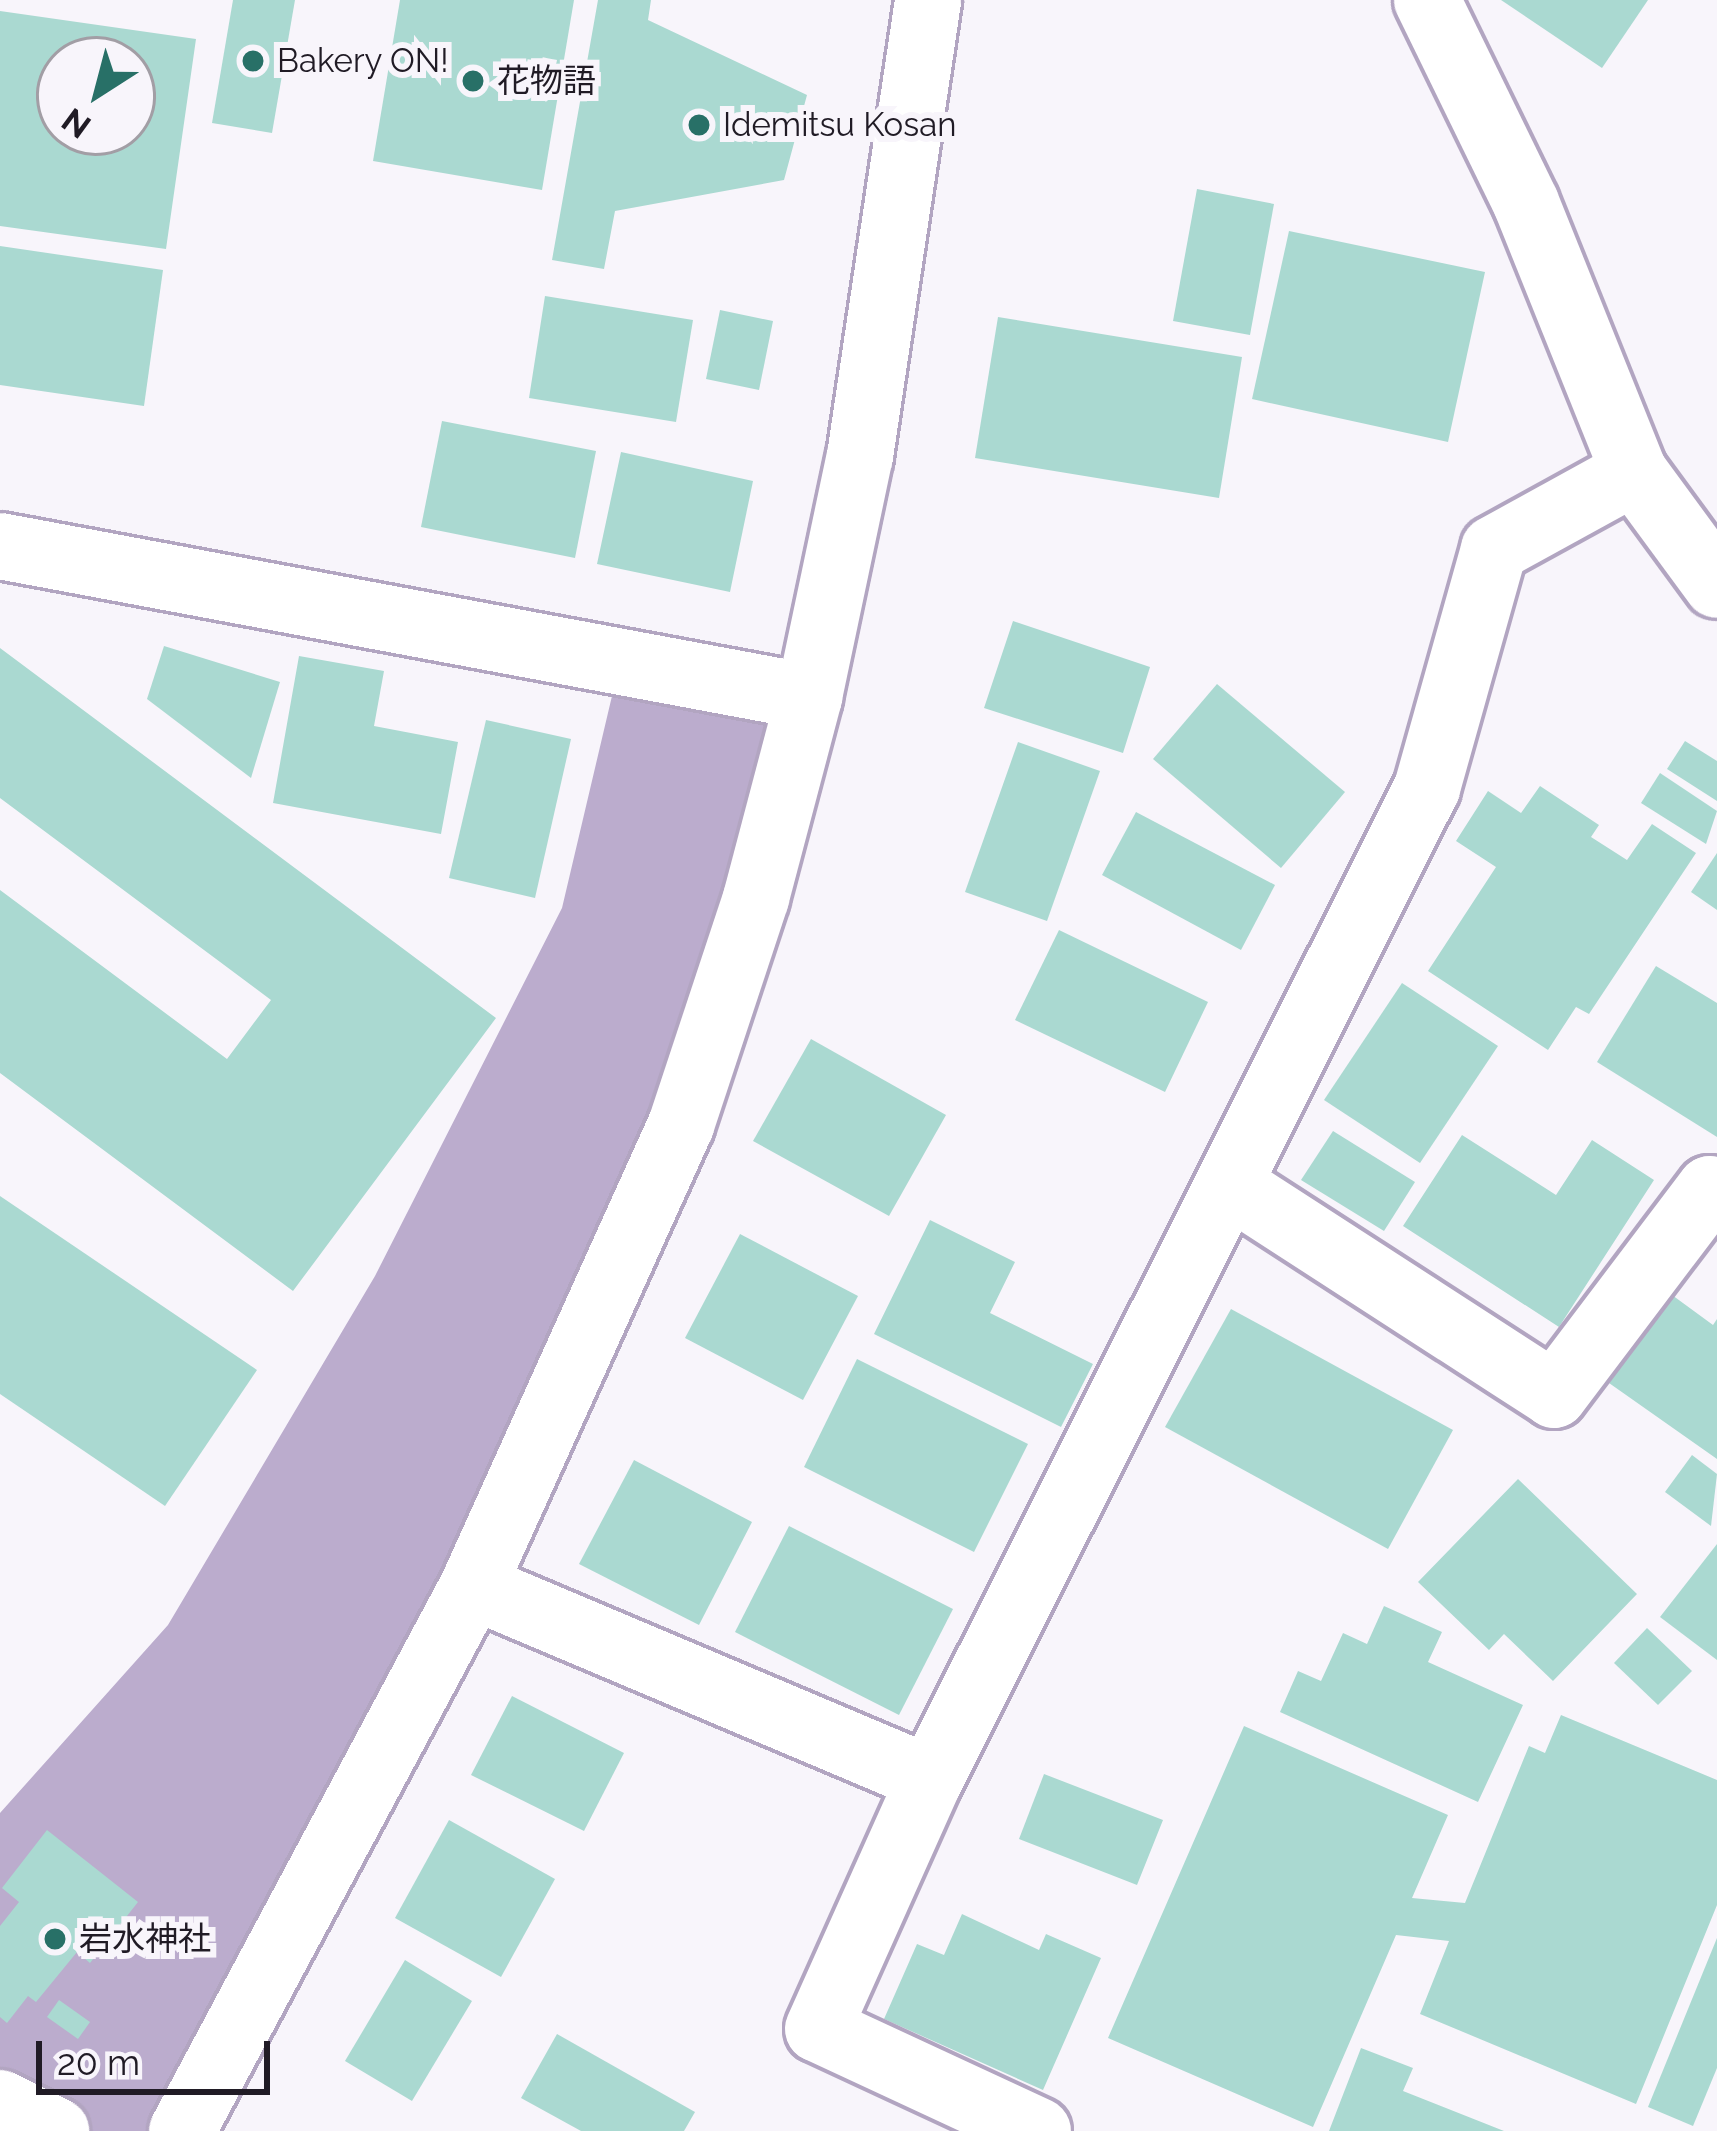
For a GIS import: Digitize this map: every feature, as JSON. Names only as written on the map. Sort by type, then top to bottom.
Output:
[{"type":"street","points":[[182,2131],[473,1586],[681,1125],[756,898],[809,698],[860,456],[928,0]]},
{"type":"street","points":[[1427,0],[1526,203],[1634,472],[1717,585]]},
{"type":"street","points":[[1038,2131],[818,2029],[930,1779],[1426,788],[1493,549],[1634,472]]},
{"type":"street","points":[[0,546],[809,698]]},
{"type":"street","points":[[1229,1185],[1554,1395],[1710,1189],[1717,1192]]},
{"type":"street","points":[[473,1586],[930,1779]]},
{"type":"street","points":[[0,2104],[56,2131]]},
{"type":"shaded area","points":[[620,662],[809,697],[681,1125],[182,2131],[56,2131],[0,2103],[0,1813],[168,1625],[375,1276],[562,908]]},
{"type":"building","name":"Bakery ON!","points":[[233,0],[295,0],[272,133],[212,123]]},
{"type":"building","name":"花物語","points":[[400,0],[574,0],[542,190],[373,161]]},
{"type":"building","points":[[598,0],[651,0],[648,20],[807,95],[784,180],[615,211],[604,269],[552,260]]},
{"type":"building","points":[[1501,0],[1648,0],[1602,68]]},
{"type":"building","points":[[0,11],[196,39],[166,249],[0,226]]},
{"type":"building","points":[[1197,189],[1274,204],[1250,335],[1173,321]]},
{"type":"building","points":[[1289,231],[1485,272],[1448,442],[1252,399]]},
{"type":"building","points":[[0,246],[163,270],[144,406],[0,385]]},
{"type":"building","points":[[545,296],[693,320],[676,422],[529,398]]},
{"type":"building","points":[[720,310],[773,321],[759,390],[706,379]]},
{"type":"building","points":[[998,317],[1242,357],[1219,498],[975,458]]},
{"type":"building","points":[[442,421],[596,451],[575,558],[421,527]]},
{"type":"building","points":[[621,452],[753,481],[730,592],[597,564]]},
{"type":"building","points":[[1013,621],[1150,667],[1123,753],[984,708]]},
{"type":"building","points":[[164,646],[280,682],[251,778],[147,699]]},
{"type":"building","points":[[0,648],[496,1018],[293,1291],[0,1073],[0,890],[227,1059],[271,1000],[0,798]]},
{"type":"building","points":[[299,656],[384,671],[374,726],[458,742],[441,834],[273,803]]},
{"type":"building","points":[[1217,684],[1345,792],[1281,868],[1153,759]]},
{"type":"building","points":[[486,720],[571,739],[535,898],[449,878]]},
{"type":"building","points":[[1685,741],[1717,761],[1717,801],[1667,769]]},
{"type":"building","points":[[1018,742],[1100,771],[1047,921],[965,892]]},
{"type":"building","points":[[1660,773],[1717,811],[1706,844],[1641,803]]},
{"type":"building","points":[[1540,786],[1599,825],[1591,837],[1627,860],[1652,824],[1696,853],[1589,1014],[1576,1007],[1548,1050],[1428,971],[1496,867],[1456,841],[1488,791],[1521,813]]},
{"type":"building","points":[[1136,812],[1275,885],[1241,950],[1102,875]]},
{"type":"building","points":[[1717,853],[1717,910],[1691,892]]},
{"type":"building","points":[[1059,930],[1208,1002],[1165,1092],[1015,1020]]},
{"type":"building","points":[[1656,966],[1717,1003],[1717,1137],[1597,1062]]},
{"type":"building","points":[[1402,983],[1498,1046],[1420,1163],[1324,1100]]},
{"type":"building","points":[[811,1039],[946,1115],[889,1216],[753,1141]]},
{"type":"building","points":[[1333,1131],[1415,1182],[1384,1231],[1301,1180]]},
{"type":"building","points":[[1462,1135],[1556,1195],[1592,1140],[1654,1180],[1559,1327],[1403,1226]]},
{"type":"building","points":[[0,1196],[257,1370],[165,1506],[0,1394]]},
{"type":"building","points":[[930,1220],[1015,1262],[990,1313],[1093,1364],[1061,1427],[874,1334]]},
{"type":"building","points":[[740,1234],[858,1296],[803,1400],[685,1338]]},
{"type":"building","points":[[1672,1295],[1713,1325],[1717,1319],[1717,1459],[1609,1383]]},
{"type":"building","points":[[1231,1309],[1453,1430],[1388,1549],[1165,1427]]},
{"type":"building","points":[[857,1359],[1028,1444],[974,1552],[804,1467]]},
{"type":"building","points":[[1692,1455],[1717,1474],[1711,1526],[1665,1492]]},
{"type":"building","points":[[634,1460],[752,1522],[699,1625],[579,1564]]},
{"type":"building","points":[[1518,1479],[1637,1594],[1553,1681],[1504,1634],[1489,1650],[1418,1582]]},
{"type":"building","points":[[789,1526],[953,1609],[899,1715],[735,1632]]},
{"type":"building","points":[[1717,1544],[1717,1660],[1660,1617]]},
{"type":"building","points":[[1384,1606],[1442,1632],[1428,1662],[1523,1705],[1478,1802],[1280,1712],[1298,1671],[1321,1681],[1343,1633],[1367,1644]]},
{"type":"building","points":[[1647,1628],[1692,1671],[1658,1705],[1614,1663]]},
{"type":"building","points":[[512,1696],[624,1753],[584,1831],[471,1775]]},
{"type":"building","points":[[1561,1715],[1717,1780],[1717,1905],[1636,2104],[1420,2014],[1449,1941],[1396,1935],[1313,2127],[1108,2038],[1244,1726],[1448,1815],[1412,1898],[1465,1903],[1529,1746],[1545,1753]]},
{"type":"building","points":[[1044,1774],[1163,1820],[1137,1885],[1019,1839]]},
{"type":"building","points":[[449,1820],[555,1879],[501,1977],[395,1918]]},
{"type":"building","name":"岩水神社","points":[[47,1830],[138,1902],[90,1963],[77,1952],[36,2002],[28,1996],[7,2023],[0,2017],[0,1926],[19,1902],[2,1888]]},
{"type":"building","points":[[962,1914],[1039,1950],[1046,1934],[1101,1958],[1043,2090],[884,2019],[917,1944],[944,1955]]},
{"type":"building","points":[[1717,1938],[1717,2068],[1693,2126],[1648,2107]]},
{"type":"building","points":[[405,1960],[472,2001],[412,2101],[345,2061]]},
{"type":"building","points":[[59,2000],[90,2022],[78,2039],[47,2017]]},
{"type":"building","points":[[557,2034],[695,2112],[684,2131],[581,2131],[521,2098]]},
{"type":"building","points":[[1361,2048],[1413,2068],[1403,2091],[1504,2131],[1329,2131]]},
{"type":"place","name":"Bakery ON!","points":[[253,61]]},
{"type":"place","name":"花物語","points":[[473,81]]},
{"type":"place","name":"Idemitsu Kosan","points":[[699,125]]},
{"type":"place","name":"岩水神社","points":[[55,1939]]}]
